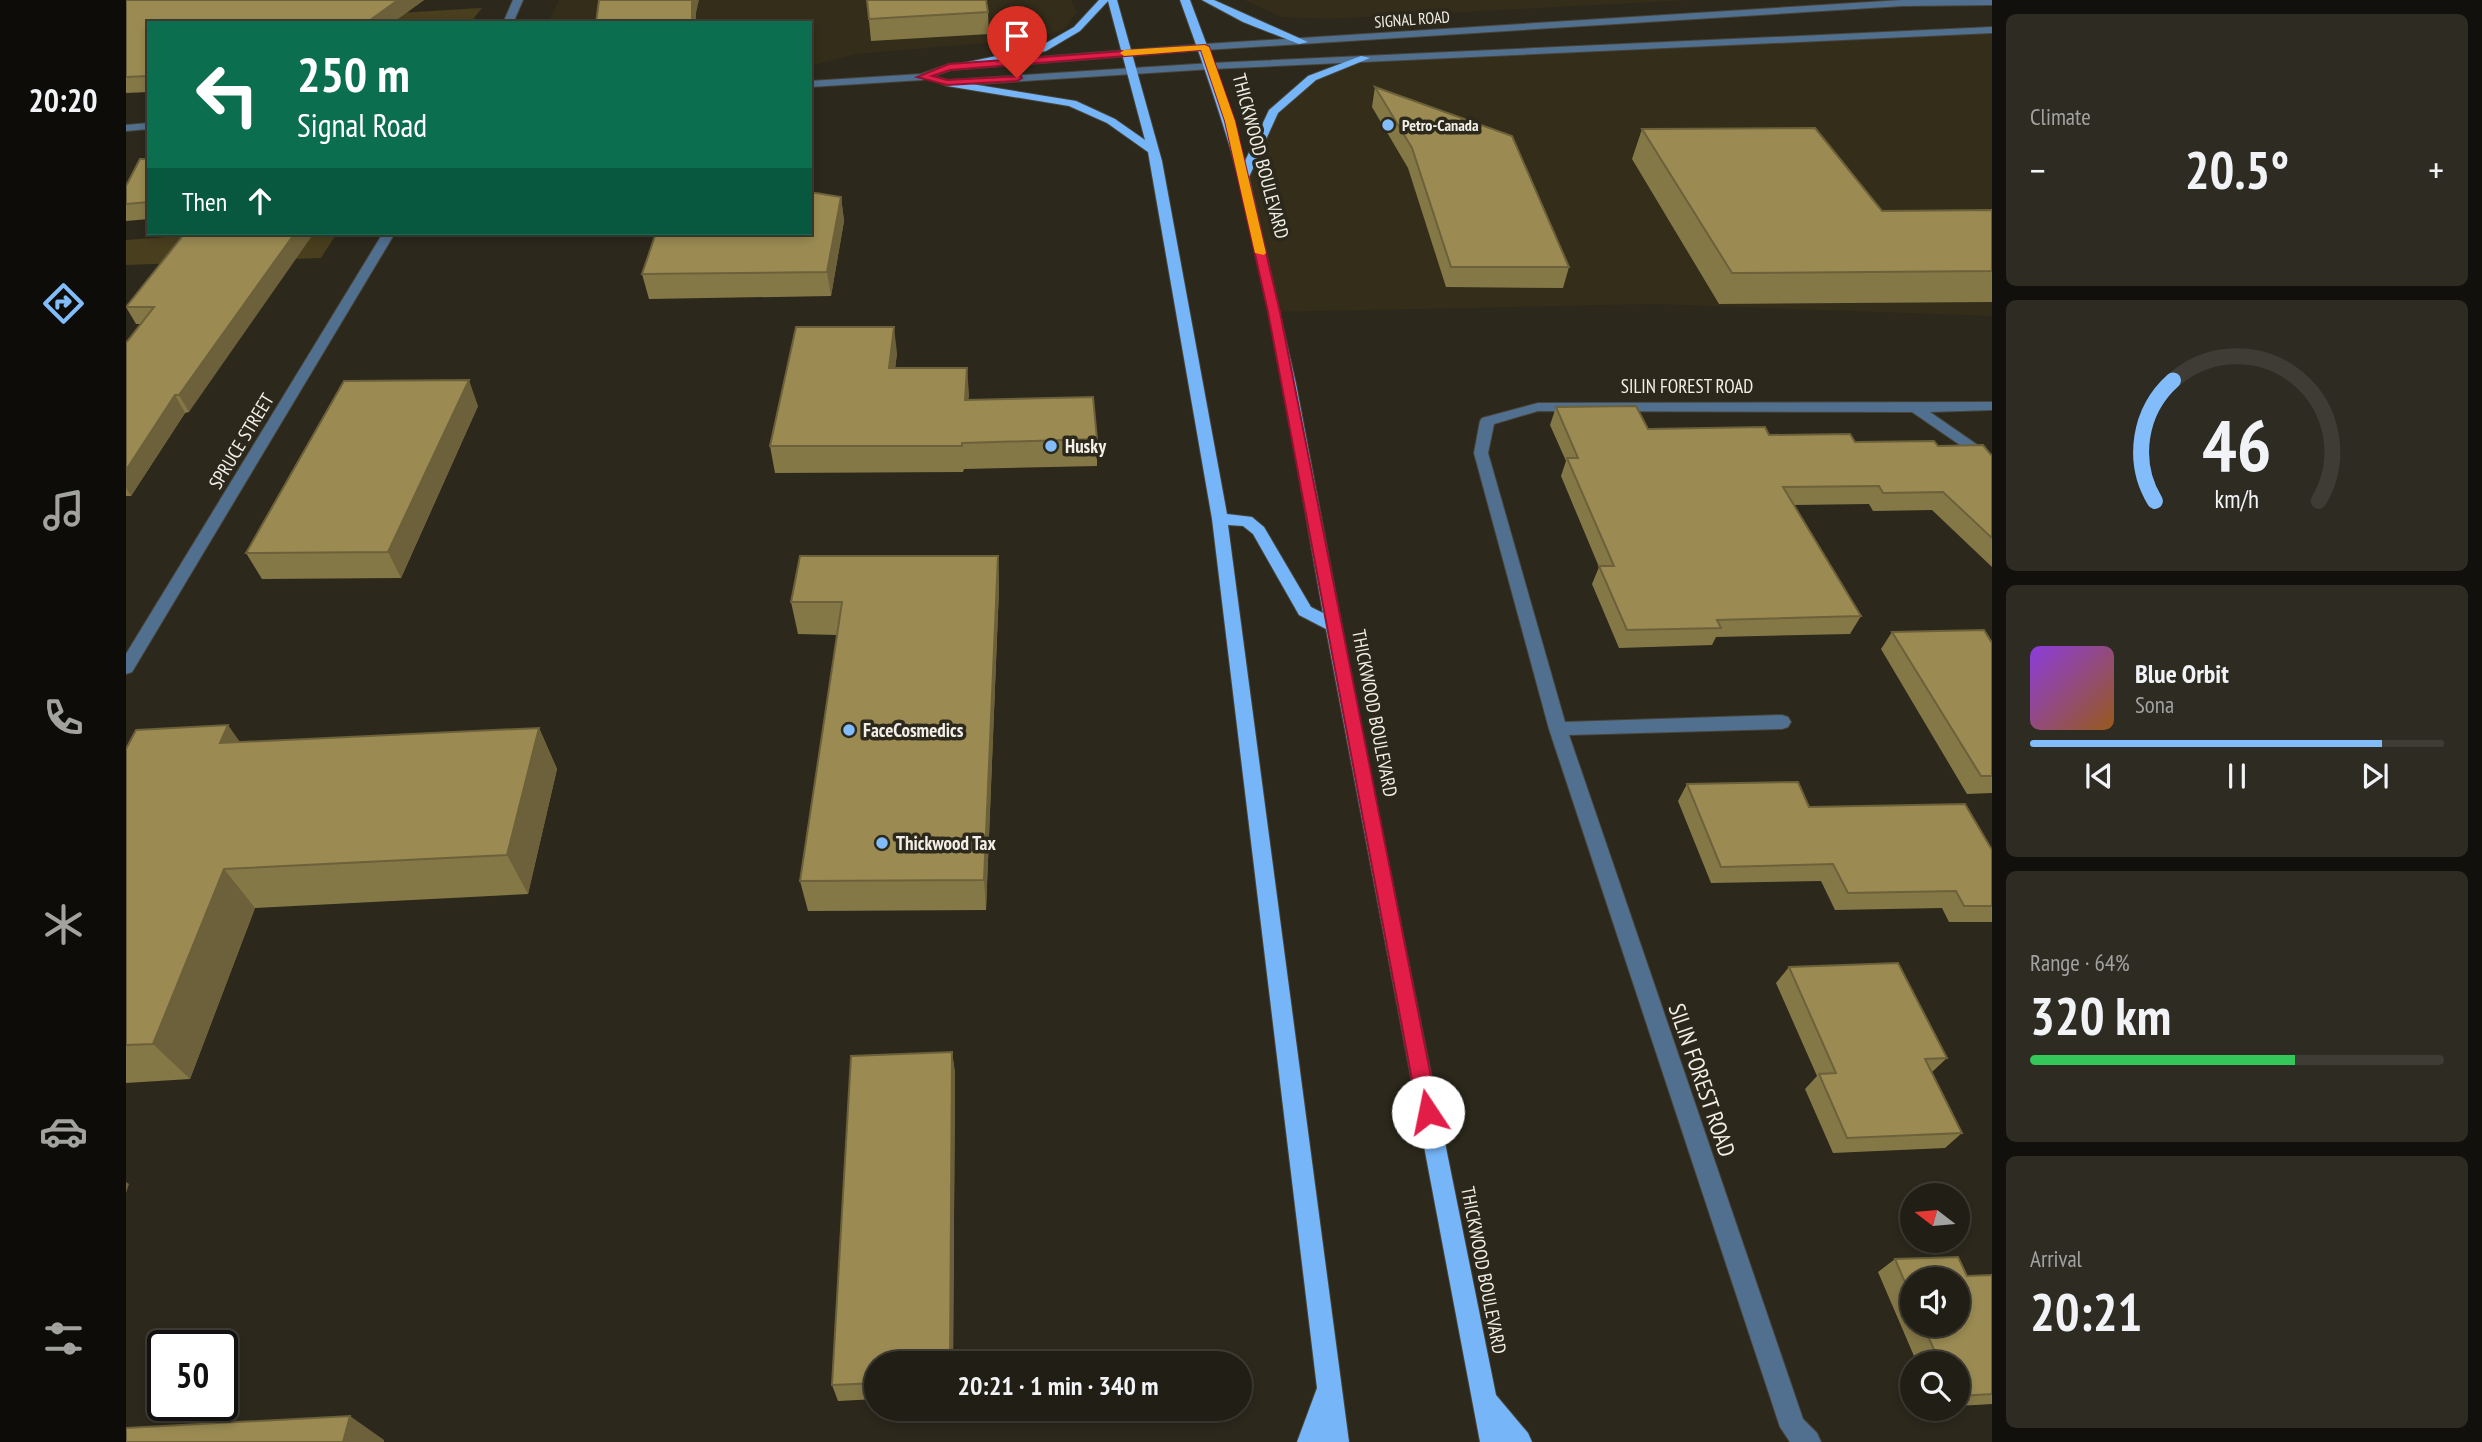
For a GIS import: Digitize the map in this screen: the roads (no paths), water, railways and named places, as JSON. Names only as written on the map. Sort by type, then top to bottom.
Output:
[{"type":"main road","points":[[949,67],[1042,49],[1077,29],[1104,0]]},
{"type":"main road","points":[[1112,0],[1129,52],[1156,161],[1220,519],[1336,1442]]},
{"type":"main road","name":"THICKWOOD BOULEVARD","points":[[1185,0],[1205,47],[1230,121],[1274,312],[1493,1442]]},
{"type":"main road","points":[[1207,0],[1246,20],[1303,42]]},
{"type":"main road","points":[[1243,177],[1273,112],[1312,78],[1365,58]]},
{"type":"main road","points":[[947,83],[1072,103],[1111,121],[1151,149]]},
{"type":"main road","points":[[1220,519],[1247,521],[1259,531],[1305,611],[1333,626]]},
{"type":"main road","points":[[1310,1442],[1329,1390]]},
{"type":"main road","points":[[1485,1401],[1519,1442]]},
{"type":"street","points":[[509,21],[518,0]]},
{"type":"street","points":[[1900,1],[1921,16]]},
{"type":"street","name":"SIGNAL ROAD","points":[[922,77],[949,67],[1129,52],[1900,1],[1992,2]]},
{"type":"street","points":[[1930,23],[1940,30]]},
{"type":"street","name":"SIGNAL ROAD","points":[[922,77],[947,83],[1365,58],[1940,30],[1992,30]]},
{"type":"street","points":[[812,84],[922,77]]},
{"type":"street","points":[[126,128],[147,126]]},
{"type":"street","name":"SPRUCE STREET","points":[[126,668],[388,235]]},
{"type":"street","name":"SILIN FOREST ROAD","points":[[1808,1442],[1793,1427],[1558,729],[1481,453],[1488,421],[1538,407],[1992,406]]},
{"type":"street","points":[[1915,408],[1992,462]]},
{"type":"street","points":[[1558,729],[1782,722]]},
{"type":"place","name":"Petro-Canada","points":[[1388,125]]},
{"type":"place","name":"Husky","points":[[1051,446]]},
{"type":"place","name":"FaceCosmedics","points":[[849,730]]},
{"type":"place","name":"Thickwood Tax","points":[[882,843]]}]
